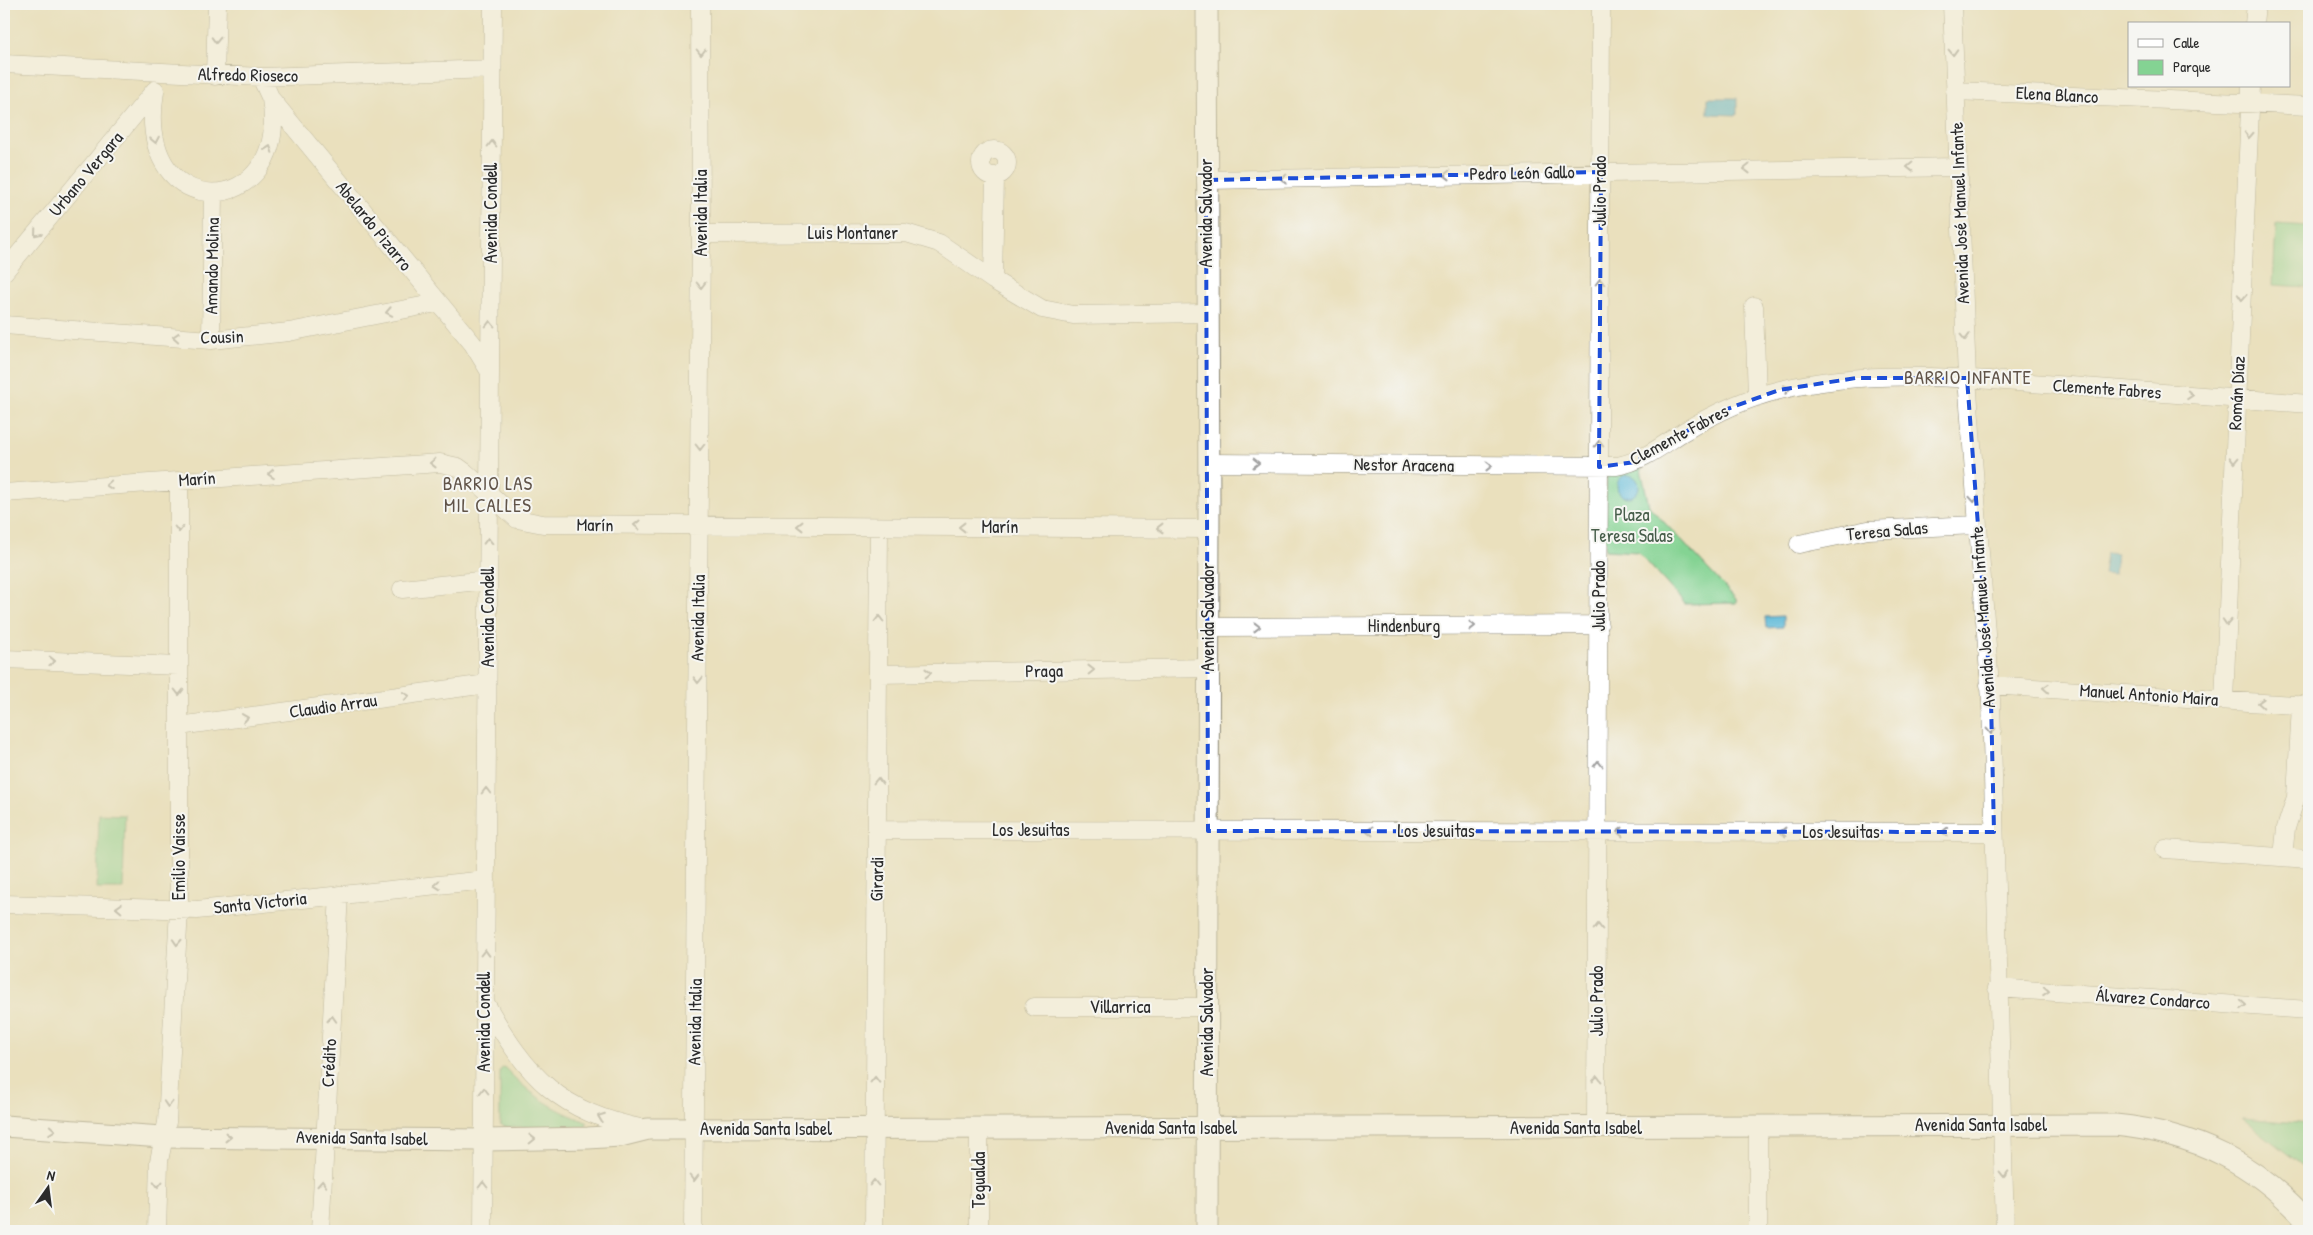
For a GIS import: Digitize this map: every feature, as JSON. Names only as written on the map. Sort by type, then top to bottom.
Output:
[{"type":"main road","name":"Avenida Salvador","points":[[1207,4],[1206,180],[1209,529],[1207,1231]]},
{"type":"main road","name":"Avenida Santa Isabel","points":[[4,1126],[162,1137],[484,1140],[588,1138],[620,1136],[648,1130],[694,1129],[1596,1128],[2115,1125],[2139,1127],[2187,1138],[2232,1158],[2253,1171],[2290,1202],[2309,1223]]},
{"type":"street","points":[[215,76],[217,4]]},
{"type":"street","name":"Avenida Condell","points":[[484,1231],[493,4]]},
{"type":"street","name":"Avenida Italia","points":[[694,1231],[700,526],[700,4]]},
{"type":"street","name":"Julio Prado","points":[[1596,1128],[1601,4]]},
{"type":"street","name":"Avenida José Manuel Infante","points":[[1952,4],[1966,378],[1989,685],[2005,1231]]},
{"type":"street","points":[[2254,22],[2256,4]]},
{"type":"street","name":"Alfredo Rioseco","points":[[4,64],[261,78],[492,69]]},
{"type":"street","name":"Urbano Vergara","points":[[4,272],[155,91],[167,73]]},
{"type":"street","name":"Abelardo Pizarro","points":[[261,78],[271,99],[473,344],[490,372]]},
{"type":"street","points":[[155,91],[152,111],[154,138],[163,163],[183,185],[213,193],[228,191],[242,184],[263,162],[272,139],[271,99]]},
{"type":"street","name":"Elena Blanco","points":[[1955,91],[2251,95],[2309,106]]},
{"type":"street","name":"Román Díaz","points":[[2224,700],[2251,95]]},
{"type":"street","name":"Pedro León Gallo","points":[[1206,180],[1958,167]]},
{"type":"street","points":[[992,280],[995,176]]},
{"type":"street","name":"Amando Molina","points":[[211,340],[213,193]]},
{"type":"street","name":"Luis Montaner","points":[[701,234],[906,233],[939,243],[992,280],[1042,309],[1056,313],[1073,315],[1207,313]]},
{"type":"street","name":"Cousin","points":[[4,326],[211,340],[289,332],[437,302]]},
{"type":"street","points":[[1754,306],[1757,397]]},
{"type":"street","name":"Clemente Fabres","points":[[1599,467],[1635,462],[1719,412],[1757,397],[1808,384],[1856,378],[1966,378],[2309,404]]},
{"type":"street","name":"Marín","points":[[4,493],[440,463],[458,467],[517,518],[532,523],[700,526],[1209,529]]},
{"type":"street","name":"Nestor Aracena","points":[[1208,463],[1599,467]]},
{"type":"street","name":"Emilio Vaisse","points":[[157,1231],[158,1161],[166,1122],[178,910],[179,481]]},
{"type":"street","name":"Teresa Salas","points":[[1799,544],[1868,530],[1976,525]]},
{"type":"street","name":"Girardi","points":[[874,1231],[879,527]]},
{"type":"street","points":[[402,589],[488,580]]},
{"type":"street","name":"Hindenburg","points":[[1208,628],[1599,625]]},
{"type":"street","points":[[4,659],[179,666]]},
{"type":"street","name":"Praga","points":[[879,674],[1208,668]]},
{"type":"street","name":"Claudio Arrau","points":[[179,726],[487,684]]},
{"type":"street","name":"Manuel Antonio Maira","points":[[1989,685],[2305,705]]},
{"type":"street","points":[[2283,857],[2286,828],[2296,798],[2305,705]]},
{"type":"street","name":"Los Jesuitas","points":[[878,830],[1994,832]]},
{"type":"street","points":[[2165,849],[2309,859]]},
{"type":"street","name":"Santa Victoria","points":[[4,904],[178,910],[486,880]]},
{"type":"street","name":"Crédito","points":[[320,1231],[339,895]]},
{"type":"street","name":"Álvarez Condarco","points":[[1997,988],[2309,1010]]},
{"type":"street","points":[[485,1002],[515,1053],[542,1083],[580,1108],[600,1118],[648,1130]]},
{"type":"street","name":"Villarrica","points":[[1034,1007],[1207,1007]]},
{"type":"street","points":[[1758,1127],[1758,1231]]},
{"type":"street","name":"Tegualda","points":[[978,1129],[979,1231]]},
{"type":"highlighted area","points":[[1601,172],[1599,467],[1635,462],[1719,412],[1779,390],[1856,378],[1967,378],[1991,700],[1994,832],[1208,831],[1206,180]]},
{"type":"green space","points":[[2276,224],[2309,226],[2307,287],[2273,285]]},
{"type":"green space","name":"Plaza Teresa Salas","points":[[1640,465],[1649,506],[1736,599],[1736,603],[1685,604],[1638,552],[1605,550],[1607,472]]},
{"type":"green space","points":[[99,814],[125,815],[123,889],[97,889]]},
{"type":"green space","points":[[504,1067],[522,1085],[542,1100],[563,1112],[587,1122],[586,1127],[505,1127],[500,1124],[500,1070]]},
{"type":"green space","points":[[2242,1118],[2309,1124],[2309,1171]]},
{"type":"water","points":[[1708,98],[1737,98],[1737,115],[1708,114]]},
{"type":"water","points":[[1628,475],[1636,478],[1639,486],[1636,494],[1628,497],[1620,494],[1617,486],[1620,478]]},
{"type":"water","points":[[2106,553],[2116,554],[2114,575],[2103,574]]},
{"type":"water","points":[[1783,616],[1783,627],[1766,628],[1765,617]]},
{"type":"district","name":"BARRIO INFANTE","points":[[1968,377]]},
{"type":"district","name":"BARRIO LAS MIL CALLES","points":[[488,494]]}]
